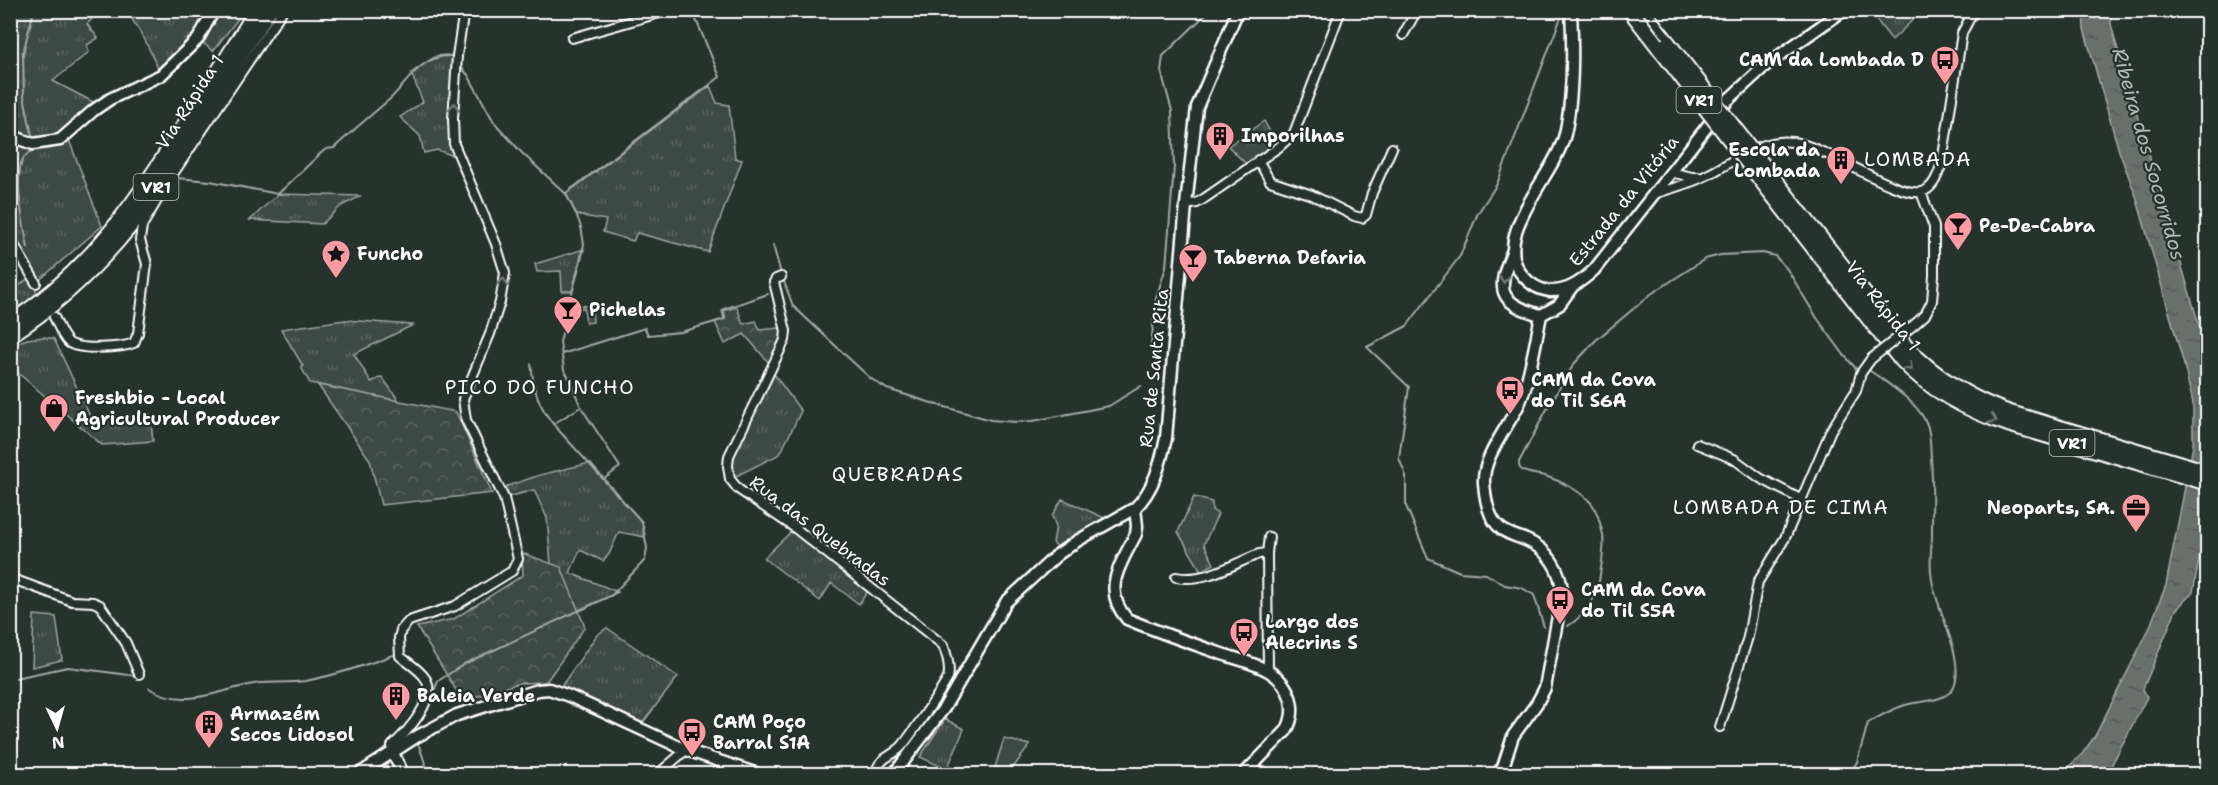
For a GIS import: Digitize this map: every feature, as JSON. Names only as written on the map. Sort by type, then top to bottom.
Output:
[{"type":"highway","name":"Via Rápida 1","points":[[10,323],[38,304],[70,277],[115,229],[150,180],[257,10]]},
{"type":"highway","name":"Via Rápida 1","points":[[10,335],[42,314],[75,286],[105,256],[130,226],[269,10]]},
{"type":"highway","name":"Via Rápida 1","points":[[1630,10],[1905,347],[1930,369],[1944,388],[1985,416],[2208,483]]},
{"type":"highway","name":"Via Rápida 1","points":[[1642,10],[1773,186]]},
{"type":"highway","name":"Via Rápida 1","points":[[1944,388],[2010,413],[2208,472]]},
{"type":"street","points":[[10,135],[29,143],[60,140],[110,99],[161,75],[198,39],[214,10]]},
{"type":"street","points":[[54,317],[65,339],[76,346],[121,346],[134,343],[138,333],[147,264],[140,240],[142,226],[171,177],[283,10]]},
{"type":"street","points":[[403,774],[392,746],[414,724],[429,689],[427,680],[400,656],[398,651],[401,630],[409,621],[455,606],[512,571],[518,559],[504,498],[466,420],[463,399],[488,339],[500,302],[505,273],[496,244],[454,144],[456,63],[464,10]]},
{"type":"street","points":[[572,38],[670,10]]},
{"type":"street","name":"Rua de Santa Rita","points":[[1135,508],[1142,501],[1151,484],[1161,460],[1166,438],[1185,205],[1197,107],[1238,10]]},
{"type":"street","points":[[1185,205],[1205,198],[1279,147],[1294,133],[1341,10]]},
{"type":"street","points":[[1403,35],[1417,10]]},
{"type":"street","points":[[1571,10],[1572,55],[1565,137],[1519,221],[1513,250],[1503,279],[1503,291],[1511,304],[1541,315],[1559,305],[1572,286]]},
{"type":"street","name":"Estrada da Vitória","points":[[1548,290],[1572,286],[1594,270],[1728,100],[1748,80],[1844,10]]},
{"type":"street","points":[[1653,194],[1705,176],[1767,143],[1792,142],[1818,149],[1898,188],[1921,192],[1936,180],[1942,164],[1960,42],[1974,10]]},
{"type":"street","points":[[1258,160],[1270,181],[1312,195],[1362,218],[1366,215],[1372,193],[1392,148]]},
{"type":"street","points":[[1683,156],[1686,176]]},
{"type":"street","points":[[1670,172],[1686,176],[1705,176]]},
{"type":"street","points":[[1720,727],[1748,638],[1758,582],[1785,538],[1831,430],[1856,391],[1861,373],[1871,359],[1925,315],[1932,302],[1934,227],[1921,192]]},
{"type":"street","points":[[10,229],[13,243],[36,284]]},
{"type":"street","points":[[1513,250],[1516,266],[1526,280],[1548,290],[1551,310]]},
{"type":"street","name":"Rua das Quebradas","points":[[781,277],[774,282],[786,332],[785,340],[729,456],[730,479],[738,489],[795,528],[943,645],[949,665],[948,678],[901,748],[882,759],[875,774]]},
{"type":"street","points":[[1497,774],[1503,767],[1513,736],[1538,703],[1545,688],[1562,594],[1558,570],[1548,555],[1530,542],[1505,532],[1496,525],[1488,508],[1484,483],[1484,472],[1504,429],[1520,403],[1541,315]]},
{"type":"street","points":[[1697,444],[1734,459],[1767,482],[1802,500]]},
{"type":"street","points":[[894,774],[944,708],[1006,602],[1050,561],[1077,541],[1135,508],[1136,534],[1113,580],[1114,598],[1118,609],[1127,619],[1268,670],[1287,688],[1291,697],[1290,724],[1277,741],[1244,774]]},
{"type":"street","points":[[1268,670],[1267,553],[1269,537]]},
{"type":"street","points":[[1176,577],[1186,579],[1203,577],[1259,554],[1267,553]]},
{"type":"street","points":[[10,578],[72,601],[93,602],[100,605],[126,643],[139,674]]},
{"type":"street","points":[[359,774],[457,715],[528,693],[549,689],[686,750],[758,774]]},
{"type":"street","points":[[657,774],[686,750]]},
{"type":"green space","points":[[1882,10],[1922,11],[1892,40],[1874,17]]},
{"type":"green space","points":[[10,11],[100,11],[87,24],[98,38],[87,45],[89,52],[53,81],[97,104],[62,134],[35,139],[11,129]]},
{"type":"green space","points":[[127,11],[205,11],[211,16],[214,11],[244,11],[213,51],[198,39],[161,75],[145,40]]},
{"type":"green space","points":[[436,56],[457,56],[453,119],[460,158],[437,150],[424,153],[420,136],[400,117],[423,102],[411,73]]},
{"type":"green space","points":[[710,86],[717,103],[729,105],[735,158],[742,160],[708,252],[637,233],[633,241],[603,232],[606,220],[577,215],[566,194]]},
{"type":"green space","points":[[1264,121],[1277,144],[1247,165],[1228,146]]},
{"type":"green space","points":[[69,140],[102,226],[36,283],[11,229],[10,145],[34,149]]},
{"type":"green space","points":[[278,194],[361,196],[341,206],[322,224],[250,220]]},
{"type":"green space","points":[[584,249],[573,291],[562,291],[561,271],[537,272],[535,264]]},
{"type":"green space","points":[[29,278],[38,294],[11,314],[11,292]]},
{"type":"green space","points":[[570,305],[592,306],[593,322],[586,323],[584,308],[570,308]]},
{"type":"green space","points":[[737,307],[743,324],[756,321],[760,330],[779,328],[782,332],[770,364],[744,334],[725,344],[715,322],[724,319],[722,311]]},
{"type":"green space","points":[[345,320],[413,325],[354,354],[371,382],[382,377],[399,401],[310,383],[301,367],[303,366],[281,329]]},
{"type":"green space","points":[[44,337],[54,339],[92,420],[150,414],[153,441],[102,445],[11,367],[11,345],[27,339]]},
{"type":"green space","points":[[771,370],[801,411],[780,454],[730,479],[728,466]]},
{"type":"green space","points":[[318,385],[456,412],[492,493],[381,505],[370,460]]},
{"type":"green space","points":[[590,463],[642,522],[645,537],[619,532],[609,554],[603,561],[580,550],[570,573],[618,592],[578,612],[561,568],[551,564],[547,518],[534,490],[504,498],[499,489],[540,475]]},
{"type":"green space","points":[[1194,497],[1212,502],[1212,510],[1218,514],[1204,544],[1214,564],[1201,571],[1178,532]]},
{"type":"green space","points":[[1062,499],[1105,518],[1058,547],[1053,543],[1056,526],[1052,516]]},
{"type":"green space","points":[[795,528],[870,588],[859,604],[831,583],[820,601],[764,558]]},
{"type":"green space","points":[[522,553],[561,567],[585,627],[546,682],[519,683],[463,701],[417,627],[454,619],[523,575]]},
{"type":"green space","points":[[34,615],[56,617],[62,660],[32,667]]},
{"type":"green space","points":[[607,628],[678,677],[641,725],[560,688],[597,635]]},
{"type":"green space","points":[[945,719],[964,729],[947,769],[920,757]]},
{"type":"green space","points":[[1004,739],[1030,745],[1009,773],[995,767]]},
{"type":"water","points":[[2083,11],[2111,11],[2111,24],[2116,43],[2207,352],[2207,518],[2193,592],[2176,610],[2143,689],[2147,697],[2111,766],[2102,774],[2061,774],[2082,754],[2095,736],[2149,629],[2166,585],[2193,446],[2193,403],[2183,361],[2136,196],[2119,151],[2084,29]]},
{"type":"waterway","points":[[33,141],[24,96],[23,53],[34,10]]},
{"type":"waterway","points":[[566,193],[720,77],[692,10]]},
{"type":"waterway","points":[[1151,345],[1156,298],[1166,267],[1174,167],[1172,111],[1161,71],[1163,56],[1210,10]]},
{"type":"waterway","points":[[1544,627],[1534,595],[1522,588],[1505,585],[1486,574],[1460,572],[1428,558],[1406,506],[1406,476],[1399,458],[1409,387],[1367,347],[1407,326],[1460,256],[1478,213],[1497,184],[1563,12]]},
{"type":"waterway","points":[[177,178],[210,181],[278,194],[321,153],[326,149],[334,148],[390,99],[424,64],[432,59],[452,56]]},
{"type":"waterway","points":[[459,65],[468,75],[494,122],[522,153],[566,194],[581,227],[584,244],[560,342],[564,370],[581,407],[620,467],[604,479]]},
{"type":"waterway","points":[[28,248],[20,203],[19,178],[23,159],[34,149],[34,146]]},
{"type":"waterway","points":[[773,245],[781,274]]},
{"type":"waterway","points":[[1568,626],[1588,606],[1597,588],[1604,546],[1599,519],[1592,504],[1582,495],[1558,481],[1524,471],[1520,468],[1519,462],[1574,364],[1595,341],[1651,294],[1705,259],[1721,255],[1763,253],[1775,256],[1787,269],[1817,318],[1858,371]]},
{"type":"waterway","points":[[783,279],[793,306],[870,378],[887,389],[938,405],[991,420],[1033,421],[1109,406],[1141,386]]},
{"type":"waterway","points":[[562,354],[645,328],[648,335],[681,332],[725,319],[724,309],[768,294]]},
{"type":"waterway","points":[[531,364],[537,396],[553,424]]},
{"type":"waterway","points":[[1849,774],[1857,762],[1868,723],[1900,707],[1943,697],[1952,690],[1956,680],[1954,653],[1931,573],[1932,477],[1928,426],[1921,414],[1900,393],[1869,370],[1866,373]]},
{"type":"waterway","points":[[435,689],[438,681],[464,664],[612,595],[645,560],[647,548],[642,522],[553,424],[579,408]]},
{"type":"waterway","points":[[149,688],[163,695],[190,698],[260,683],[300,682],[317,679],[393,655]]},
{"type":"waterway","points":[[10,679],[68,667],[136,676]]},
{"type":"waterway","points":[[419,746],[429,774]]},
{"type":"place","name":"CAM da Lombada D","points":[[1945,86]]},
{"type":"place","name":"Imporilhas","points":[[1220,162]]},
{"type":"place","name":"Escola da Lombada","points":[[1841,186]]},
{"type":"place","name":"Pe-De-Cabra","points":[[1958,252]]},
{"type":"place","name":"Funcho","points":[[336,280]]},
{"type":"place","name":"Taberna Defaria","points":[[1193,284]]},
{"type":"place","name":"Pichelas","points":[[568,336]]},
{"type":"place","name":"CAM da Cova do Til S6A","points":[[1510,416]]},
{"type":"place","name":"Freshbio - Local Agricultural Producer","points":[[54,434]]},
{"type":"place","name":"Neoparts, SA.","points":[[2136,534]]},
{"type":"place","name":"CAM da Cova do Til S5A","points":[[1560,626]]},
{"type":"place","name":"Largo dos Alecrins S","points":[[1244,658]]},
{"type":"place","name":"Baleia Verde","points":[[396,722]]},
{"type":"place","name":"Armazém Secos Lidosol","points":[[209,750]]},
{"type":"place","name":"CAM Poço Barral S1A","points":[[692,758]]},
{"type":"district","name":"LOMBADA","points":[[1918,159]]},
{"type":"district","name":"PICO DO FUNCHO","points":[[540,387]]},
{"type":"district","name":"QUEBRADAS","points":[[898,474]]},
{"type":"district","name":"LOMBADA DE CIMA","points":[[1781,507]]},
{"type":"water label","name":"Ribeira dos Socorridos","points":[[2149,154]]}]
